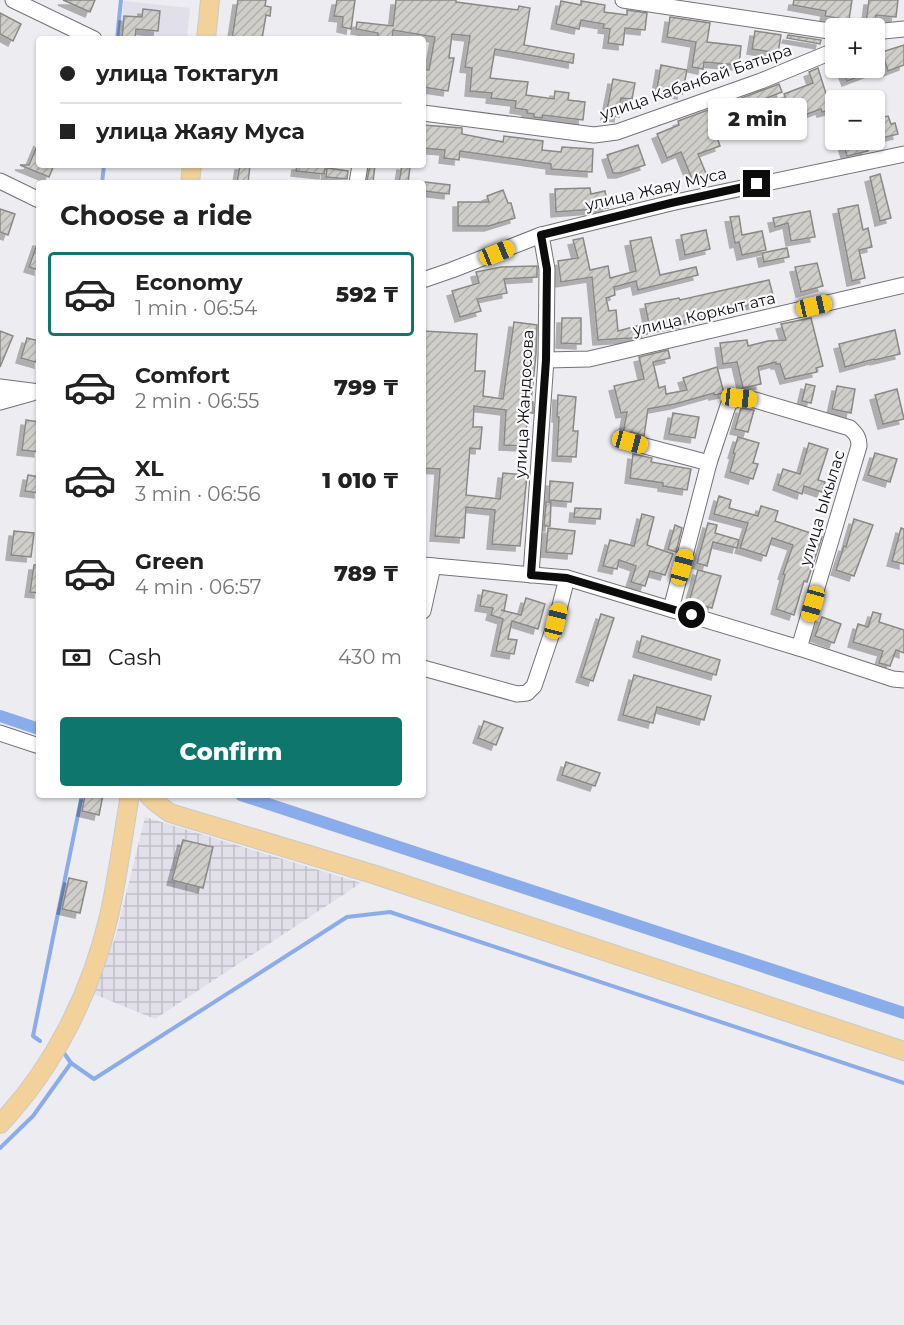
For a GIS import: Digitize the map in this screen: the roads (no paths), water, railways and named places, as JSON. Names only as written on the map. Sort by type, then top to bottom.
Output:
[{"type":"main road","points":[[206,36],[210,0]]},
{"type":"main road","points":[[0,1125],[32,1084],[70,1028],[82,999],[108,919],[129,798]]},
{"type":"main road","points":[[151,798],[170,813],[376,875],[904,1051]]},
{"type":"street","points":[[13,0],[88,36]]},
{"type":"street","points":[[628,0],[825,30]]},
{"type":"street","points":[[885,31],[904,29]]},
{"type":"street","name":"улица Кабанбай Батыра","points":[[426,113],[594,135],[617,132],[761,81],[825,55]]},
{"type":"street","name":"улица Жаяу Муса","points":[[426,279],[541,235],[682,200],[904,154]]},
{"type":"street","points":[[0,181],[36,199]]},
{"type":"street","name":"улица Жандосова","points":[[531,575],[546,360],[547,269],[541,235]]},
{"type":"street","name":"улица Коркыт ата","points":[[546,360],[589,359],[904,285]]},
{"type":"street","points":[[0,387],[36,392]]},
{"type":"street","points":[[0,402],[36,392]]},
{"type":"street","name":"улица Ыкылас","points":[[709,463],[729,403],[739,398],[755,400],[850,428],[860,440],[800,648]]},
{"type":"street","points":[[630,442],[709,463],[670,609]]},
{"type":"street","points":[[426,584],[428,566],[567,578],[800,648],[892,679],[904,680]]},
{"type":"street","points":[[426,669],[517,694],[527,693],[534,686],[556,621],[567,578]]},
{"type":"street","points":[[0,733],[36,745]]},
{"type":"waterway","points":[[117,36],[121,0]]},
{"type":"waterway","points":[[102,180],[104,168]]},
{"type":"waterway","points":[[0,716],[36,728]]},
{"type":"waterway","points":[[40,1041],[33,1036],[81,798]]},
{"type":"waterway","points":[[250,798],[904,1013]]},
{"type":"waterway","points":[[64,1053],[71,1063],[94,1079],[347,917],[390,912],[904,1083]]},
{"type":"waterway","points":[[0,1148],[33,1116],[71,1063]]}]
